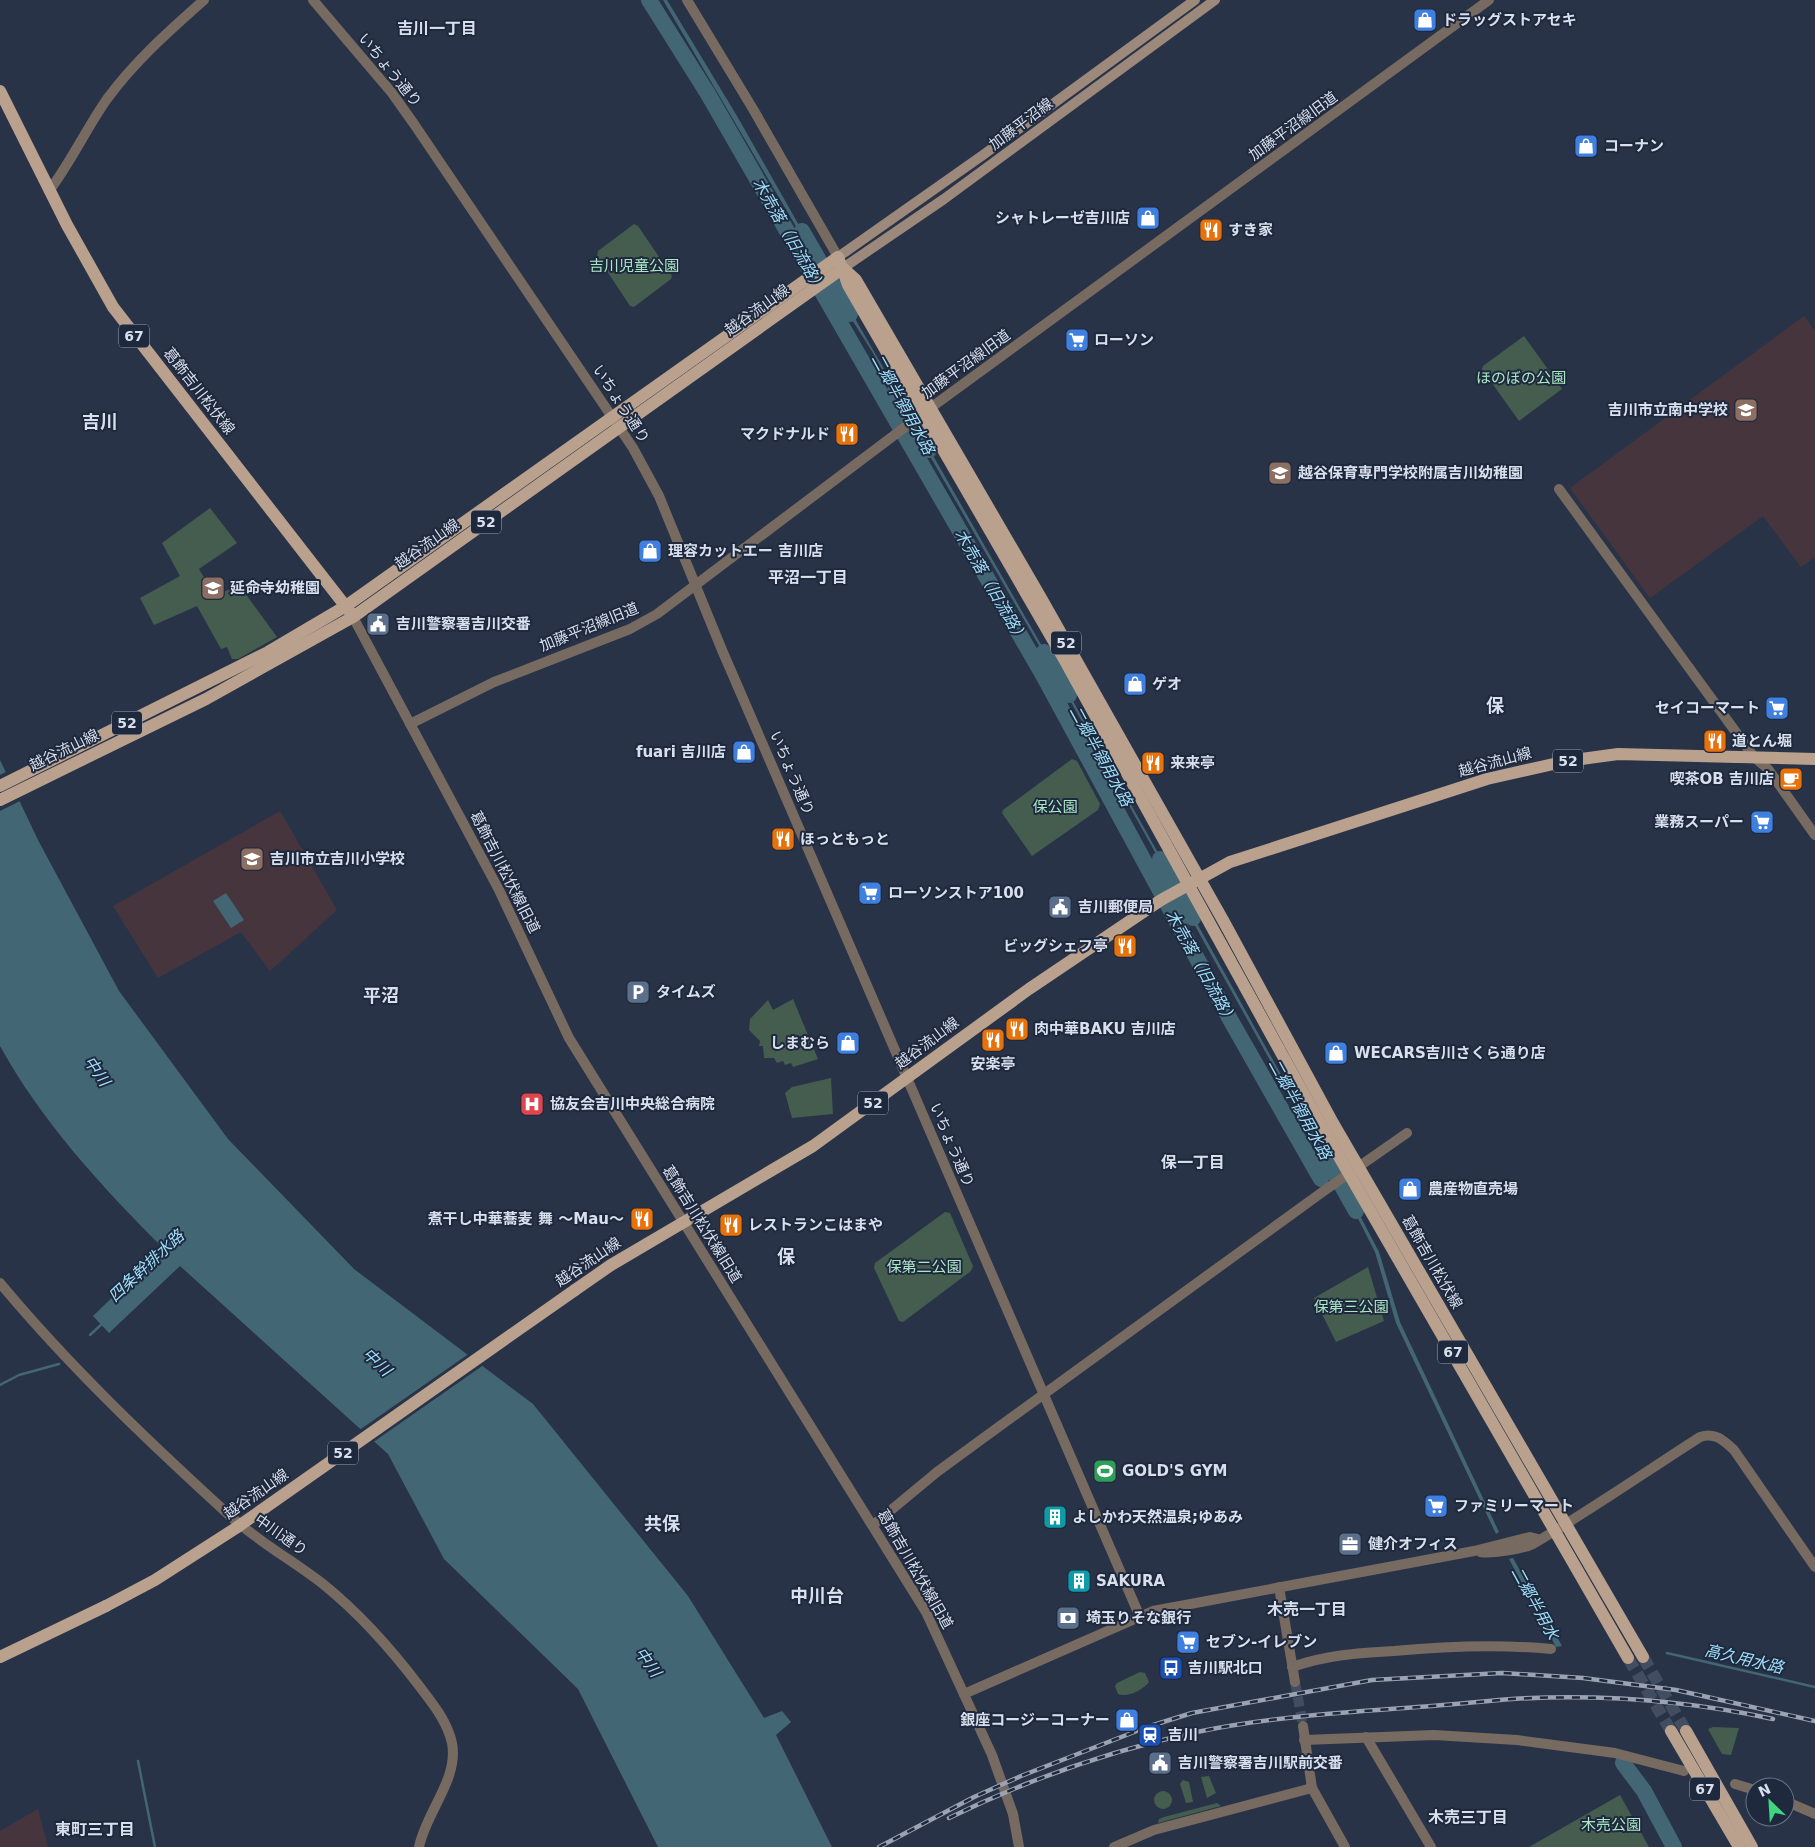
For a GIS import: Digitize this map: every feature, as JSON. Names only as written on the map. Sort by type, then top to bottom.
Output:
[{"type":"main road","name":"加藤平沼線","points":[[838,267],[983,155],[1195,0]]},
{"type":"main road","name":"加藤平沼線","points":[[838,267],[944,200],[1215,0]]},
{"type":"main road","name":"葛飾吉川松伏線","points":[[0,91],[50,191],[113,307],[349,611]]},
{"type":"main road","name":"越谷流山線","points":[[349,611],[613,416],[838,267]]},
{"type":"main road","name":"越谷流山線","points":[[0,800],[26,780],[349,611],[620,428],[815,288],[838,267]]},
{"type":"main road","name":"52","points":[[838,267],[856,280],[922,414],[1006,538],[1189,884]]},
{"type":"main road","name":"越谷流山線","points":[[0,1657],[155,1580],[236,1528],[611,1265],[684,1224],[813,1146],[1029,988],[1161,900],[1230,862],[1525,769],[1618,754],[1815,759]]},
{"type":"main road","name":"52","points":[[0,786],[26,780]]},
{"type":"main road","name":"葛飾吉川松伏線","points":[[1189,884],[1346,1176],[1628,1658]]},
{"type":"main road","name":"葛飾吉川松伏線","points":[[1346,1176],[1567,1525],[1644,1657]]},
{"type":"main road","name":"67","points":[[1671,1730],[1740,1847]]},
{"type":"main road","name":"67","points":[[1686,1731],[1752,1847]]},
{"type":"street","points":[[50,191],[87,129],[123,77],[136,62],[204,0]]},
{"type":"street","name":"いちょう通り","points":[[313,0],[405,110],[613,416],[659,496],[907,1078],[1140,1617]]},
{"type":"street","points":[[687,0],[753,109],[838,267]]},
{"type":"street","name":"加藤平沼線旧道","points":[[410,724],[494,682],[640,624],[696,586],[897,432],[1490,0]]},
{"type":"street","points":[[1559,489],[1754,757],[1768,769],[1815,835]]},
{"type":"street","name":"葛飾吉川松伏線旧道","points":[[349,611],[499,890],[569,1038],[926,1612],[996,1766],[1013,1814],[1019,1847]]},
{"type":"street","points":[[873,1525],[937,1472],[1043,1394],[1407,1133]]},
{"type":"street","name":"中川通り","points":[[0,1282],[41,1330],[122,1413],[228,1515],[335,1594],[404,1666],[446,1724],[452,1744],[450,1771],[428,1818],[419,1847]]},
{"type":"street","points":[[964,1694],[1158,1610],[1474,1551],[1496,1552],[1532,1544],[1538,1539],[1567,1525],[1700,1437],[1708,1434],[1718,1436],[1734,1450],[1815,1567]]},
{"type":"street","points":[[1279,1587],[1295,1682]]},
{"type":"street","points":[[1292,1667],[1334,1655],[1435,1647],[1520,1646],[1551,1650]]},
{"type":"street","points":[[1303,1726],[1312,1788],[1345,1847]]},
{"type":"street","points":[[1304,1740],[1434,1735],[1517,1740],[1615,1753],[1684,1771]]},
{"type":"street","points":[[1366,1737],[1431,1847]]},
{"type":"street","points":[[1735,1784],[1745,1787]]},
{"type":"street","points":[[1114,1847],[1154,1830],[1312,1788]]},
{"type":"street","points":[[1795,1806],[1815,1814]]},
{"type":"shaded area","name":"吉川市立南中学校","points":[[1804,316],[1815,331],[1815,557],[1801,567],[1763,516],[1650,598],[1570,488]]},
{"type":"shaded area","name":"吉川市立吉川小学校","points":[[280,811],[337,910],[270,971],[241,932],[158,978],[113,906]]},
{"type":"shaded area","points":[[38,1809],[48,1847],[0,1847],[0,1831]]},
{"type":"green space","name":"吉川児童公園","points":[[634,224],[638,226],[672,276],[671,279],[634,307],[630,306],[597,256],[598,251]]},
{"type":"green space","name":"ほのぼの公園","points":[[1524,336],[1562,389],[1519,421],[1482,369],[1483,366]]},
{"type":"green space","points":[[210,508],[237,543],[199,569],[215,596],[239,585],[277,637],[238,659],[232,659],[227,647],[221,649],[197,606],[154,625],[140,598],[180,576],[162,543]]},
{"type":"green space","name":"保公園","points":[[1072,759],[1077,761],[1100,804],[1098,810],[1032,856],[1002,813],[1003,810]]},
{"type":"green space","points":[[793,999],[818,1059],[793,1067],[791,1063],[785,1065],[783,1061],[777,1063],[774,1058],[764,1058],[763,1046],[759,1046],[760,1041],[749,1030],[750,1019],[768,1000],[773,1010]]},
{"type":"green space","points":[[831,1078],[833,1114],[792,1118],[785,1093],[792,1087]]},
{"type":"green space","name":"保第二公園","points":[[945,1212],[950,1213],[973,1266],[971,1271],[903,1322],[899,1321],[874,1268],[875,1263]]},
{"type":"green space","name":"保第三公園","points":[[1368,1267],[1384,1321],[1336,1342],[1314,1298]]},
{"type":"green space","points":[[1140,1672],[1145,1673],[1149,1682],[1146,1685],[1130,1694],[1118,1694],[1115,1686],[1117,1683]]},
{"type":"green space","points":[[1713,1727],[1739,1728],[1731,1755],[1722,1754],[1708,1729]]},
{"type":"green space","points":[[1209,1776],[1216,1793],[1207,1798],[1201,1777]]},
{"type":"green space","points":[[1183,1780],[1189,1782],[1193,1802],[1186,1803],[1180,1784]]},
{"type":"green space","points":[[1159,1791],[1167,1791],[1172,1796],[1170,1807],[1159,1809],[1154,1804],[1154,1796]]},
{"type":"green space","name":"木売公園","points":[[1620,1795],[1649,1847],[1529,1847]]},
{"type":"green space","points":[[1217,1803],[1221,1806],[1158,1823],[1159,1819],[1164,1817]]},
{"type":"water","points":[[663,0],[667,0],[737,116],[813,250],[811,252]]},
{"type":"water","points":[[837,296],[842,296],[907,409],[904,411],[873,353]]},
{"type":"water","points":[[919,431],[1055,669],[1053,670],[916,432]]},
{"type":"water","points":[[1059,676],[1171,876],[1169,877],[1057,677]]},
{"type":"water","name":"中川","points":[[0,760],[38,840],[119,991],[228,1139],[354,1269],[533,1404],[688,1596],[764,1718],[782,1711],[791,1722],[776,1735],[832,1847],[658,1847],[578,1689],[444,1559],[388,1454],[180,1266],[109,1333],[93,1316],[163,1248],[74,1153],[35,1101],[0,1046]]},
{"type":"water","points":[[226,893],[244,920],[231,928],[213,901]]},
{"type":"water","points":[[1183,898],[1335,1172],[1333,1173],[1180,899]]},
{"type":"water","points":[[1347,1191],[1379,1252],[1400,1322],[1499,1532],[1496,1534],[1396,1323],[1375,1252],[1345,1193]]},
{"type":"water","name":"二郷半用水","points":[[1513,1558],[1562,1646],[1556,1647],[1509,1559]]},
{"type":"pier","points":[[8,771],[22,800],[0,811],[0,775]]},
{"type":"pier","points":[[470,1353],[485,1364],[372,1443],[358,1431]]},
{"type":"waterway","name":"木売落（旧流路）","points":[[649,0],[708,94],[1043,675],[1231,1021],[1321,1179]]},
{"type":"waterway","name":"二郷半領用水路","points":[[802,231],[850,314]]},
{"type":"waterway","name":"二郷半領用水路","points":[[895,391],[929,450]]},
{"type":"waterway","name":"二郷半領用水路","points":[[1044,652],[1069,695]]},
{"type":"waterway","name":"二郷半領用水路","points":[[1160,859],[1193,918]]},
{"type":"waterway","name":"二郷半領用水路","points":[[1324,1154],[1356,1211]]},
{"type":"waterway","name":"四条幹排水路","points":[[90,1335],[104,1322]]},
{"type":"waterway","name":"四条幹排水路","points":[[0,1385],[19,1375],[59,1364]]},
{"type":"waterway","name":"高久用水路","points":[[1667,1653],[1815,1687]]},
{"type":"waterway","points":[[138,1761],[155,1847]]},
{"type":"waterway","name":"二郷半領用水路","points":[[1623,1763],[1644,1791],[1674,1847]]},
{"type":"tunnel","points":[[1643,1657],[1686,1731]]},
{"type":"tunnel","points":[[1628,1658],[1671,1731]]},
{"type":"tunnel","points":[[1295,1682],[1303,1726]]},
{"type":"railway","points":[[879,1847],[974,1797],[1021,1776],[1147,1727],[1192,1713],[1372,1680],[1502,1673],[1583,1678],[1676,1690],[1815,1721]]},
{"type":"railway","points":[[949,1818],[1039,1779],[1102,1757],[1197,1732],[1285,1718],[1512,1699],[1577,1697],[1676,1703],[1773,1719]]},
{"type":"place","name":"ドラッグストアセキ","points":[[1425,20]]},
{"type":"place","name":"コーナン","points":[[1586,146]]},
{"type":"place","name":"シャトレーゼ吉川店","points":[[1148,218]]},
{"type":"place","name":"すき家","points":[[1211,230]]},
{"type":"place","name":"ローソン","points":[[1077,340]]},
{"type":"place","name":"吉川市立南中学校","points":[[1746,410]]},
{"type":"place","name":"マクドナルド","points":[[847,434]]},
{"type":"place","name":"越谷保育専門学校附属吉川幼稚園","points":[[1280,473]]},
{"type":"place","name":"理容カットエー 吉川店","points":[[650,551]]},
{"type":"place","name":"延命寺幼稚園","points":[[213,588]]},
{"type":"place","name":"吉川警察署吉川交番","points":[[378,624]]},
{"type":"place","name":"ゲオ","points":[[1135,684]]},
{"type":"place","name":"セイコーマート","points":[[1777,708]]},
{"type":"place","name":"道とん堀","points":[[1715,741]]},
{"type":"place","name":"fuari 吉川店","points":[[744,752]]},
{"type":"place","name":"来来亭","points":[[1153,763]]},
{"type":"place","name":"喫茶OB 吉川店","points":[[1791,779]]},
{"type":"place","name":"業務スーパー","points":[[1762,822]]},
{"type":"place","name":"ほっともっと","points":[[783,839]]},
{"type":"place","name":"吉川市立吉川小学校","points":[[252,859]]},
{"type":"place","name":"ローソンストア100","points":[[870,893]]},
{"type":"place","name":"吉川郵便局","points":[[1060,907]]},
{"type":"place","name":"ビッグシェフ亭","points":[[1125,946]]},
{"type":"place","name":"タイムズ","points":[[638,992]]},
{"type":"place","name":"肉中華BAKU 吉川店","points":[[1017,1029]]},
{"type":"place","name":"安楽亭","points":[[993,1040]]},
{"type":"place","name":"しまむら","points":[[848,1043]]},
{"type":"place","name":"WECARS吉川さくら通り店","points":[[1336,1053]]},
{"type":"place","name":"協友会吉川中央総合病院","points":[[532,1104]]},
{"type":"place","name":"農産物直売場","points":[[1410,1189]]},
{"type":"place","name":"煮干し中華蕎麦 舞 〜Mau〜","points":[[642,1219]]},
{"type":"place","name":"レストランこはまや","points":[[731,1225]]},
{"type":"place","name":"GOLD'S GYM","points":[[1105,1471]]},
{"type":"place","name":"ファミリーマート","points":[[1436,1506]]},
{"type":"place","name":"よしかわ天然温泉;ゆあみ","points":[[1055,1517]]},
{"type":"place","name":"健介オフィス","points":[[1350,1544]]},
{"type":"place","name":"SAKURA","points":[[1079,1581]]},
{"type":"place","name":"埼玉りそな銀行","points":[[1068,1618]]},
{"type":"place","name":"セブン-イレブン","points":[[1188,1642]]},
{"type":"place","name":"吉川駅北口","points":[[1171,1668]]},
{"type":"place","name":"銀座コージーコーナー","points":[[1127,1720]]},
{"type":"place","name":"吉川","points":[[1150,1735]]},
{"type":"place","name":"吉川警察署吉川駅前交番","points":[[1160,1763]]},
{"type":"district","name":"吉川一丁目","points":[[437,28]]},
{"type":"district","name":"吉川","points":[[100,421]]},
{"type":"district","name":"平沼一丁目","points":[[808,577]]},
{"type":"district","name":"保","points":[[1495,705]]},
{"type":"district","name":"平沼","points":[[381,995]]},
{"type":"district","name":"保一丁目","points":[[1193,1162]]},
{"type":"district","name":"保","points":[[786,1256]]},
{"type":"district","name":"共保","points":[[662,1523]]},
{"type":"district","name":"中川台","points":[[817,1595]]},
{"type":"district","name":"木売一丁目","points":[[1307,1609]]},
{"type":"district","name":"木売三丁目","points":[[1468,1817]]},
{"type":"district","name":"東町三丁目","points":[[95,1829]]}]
